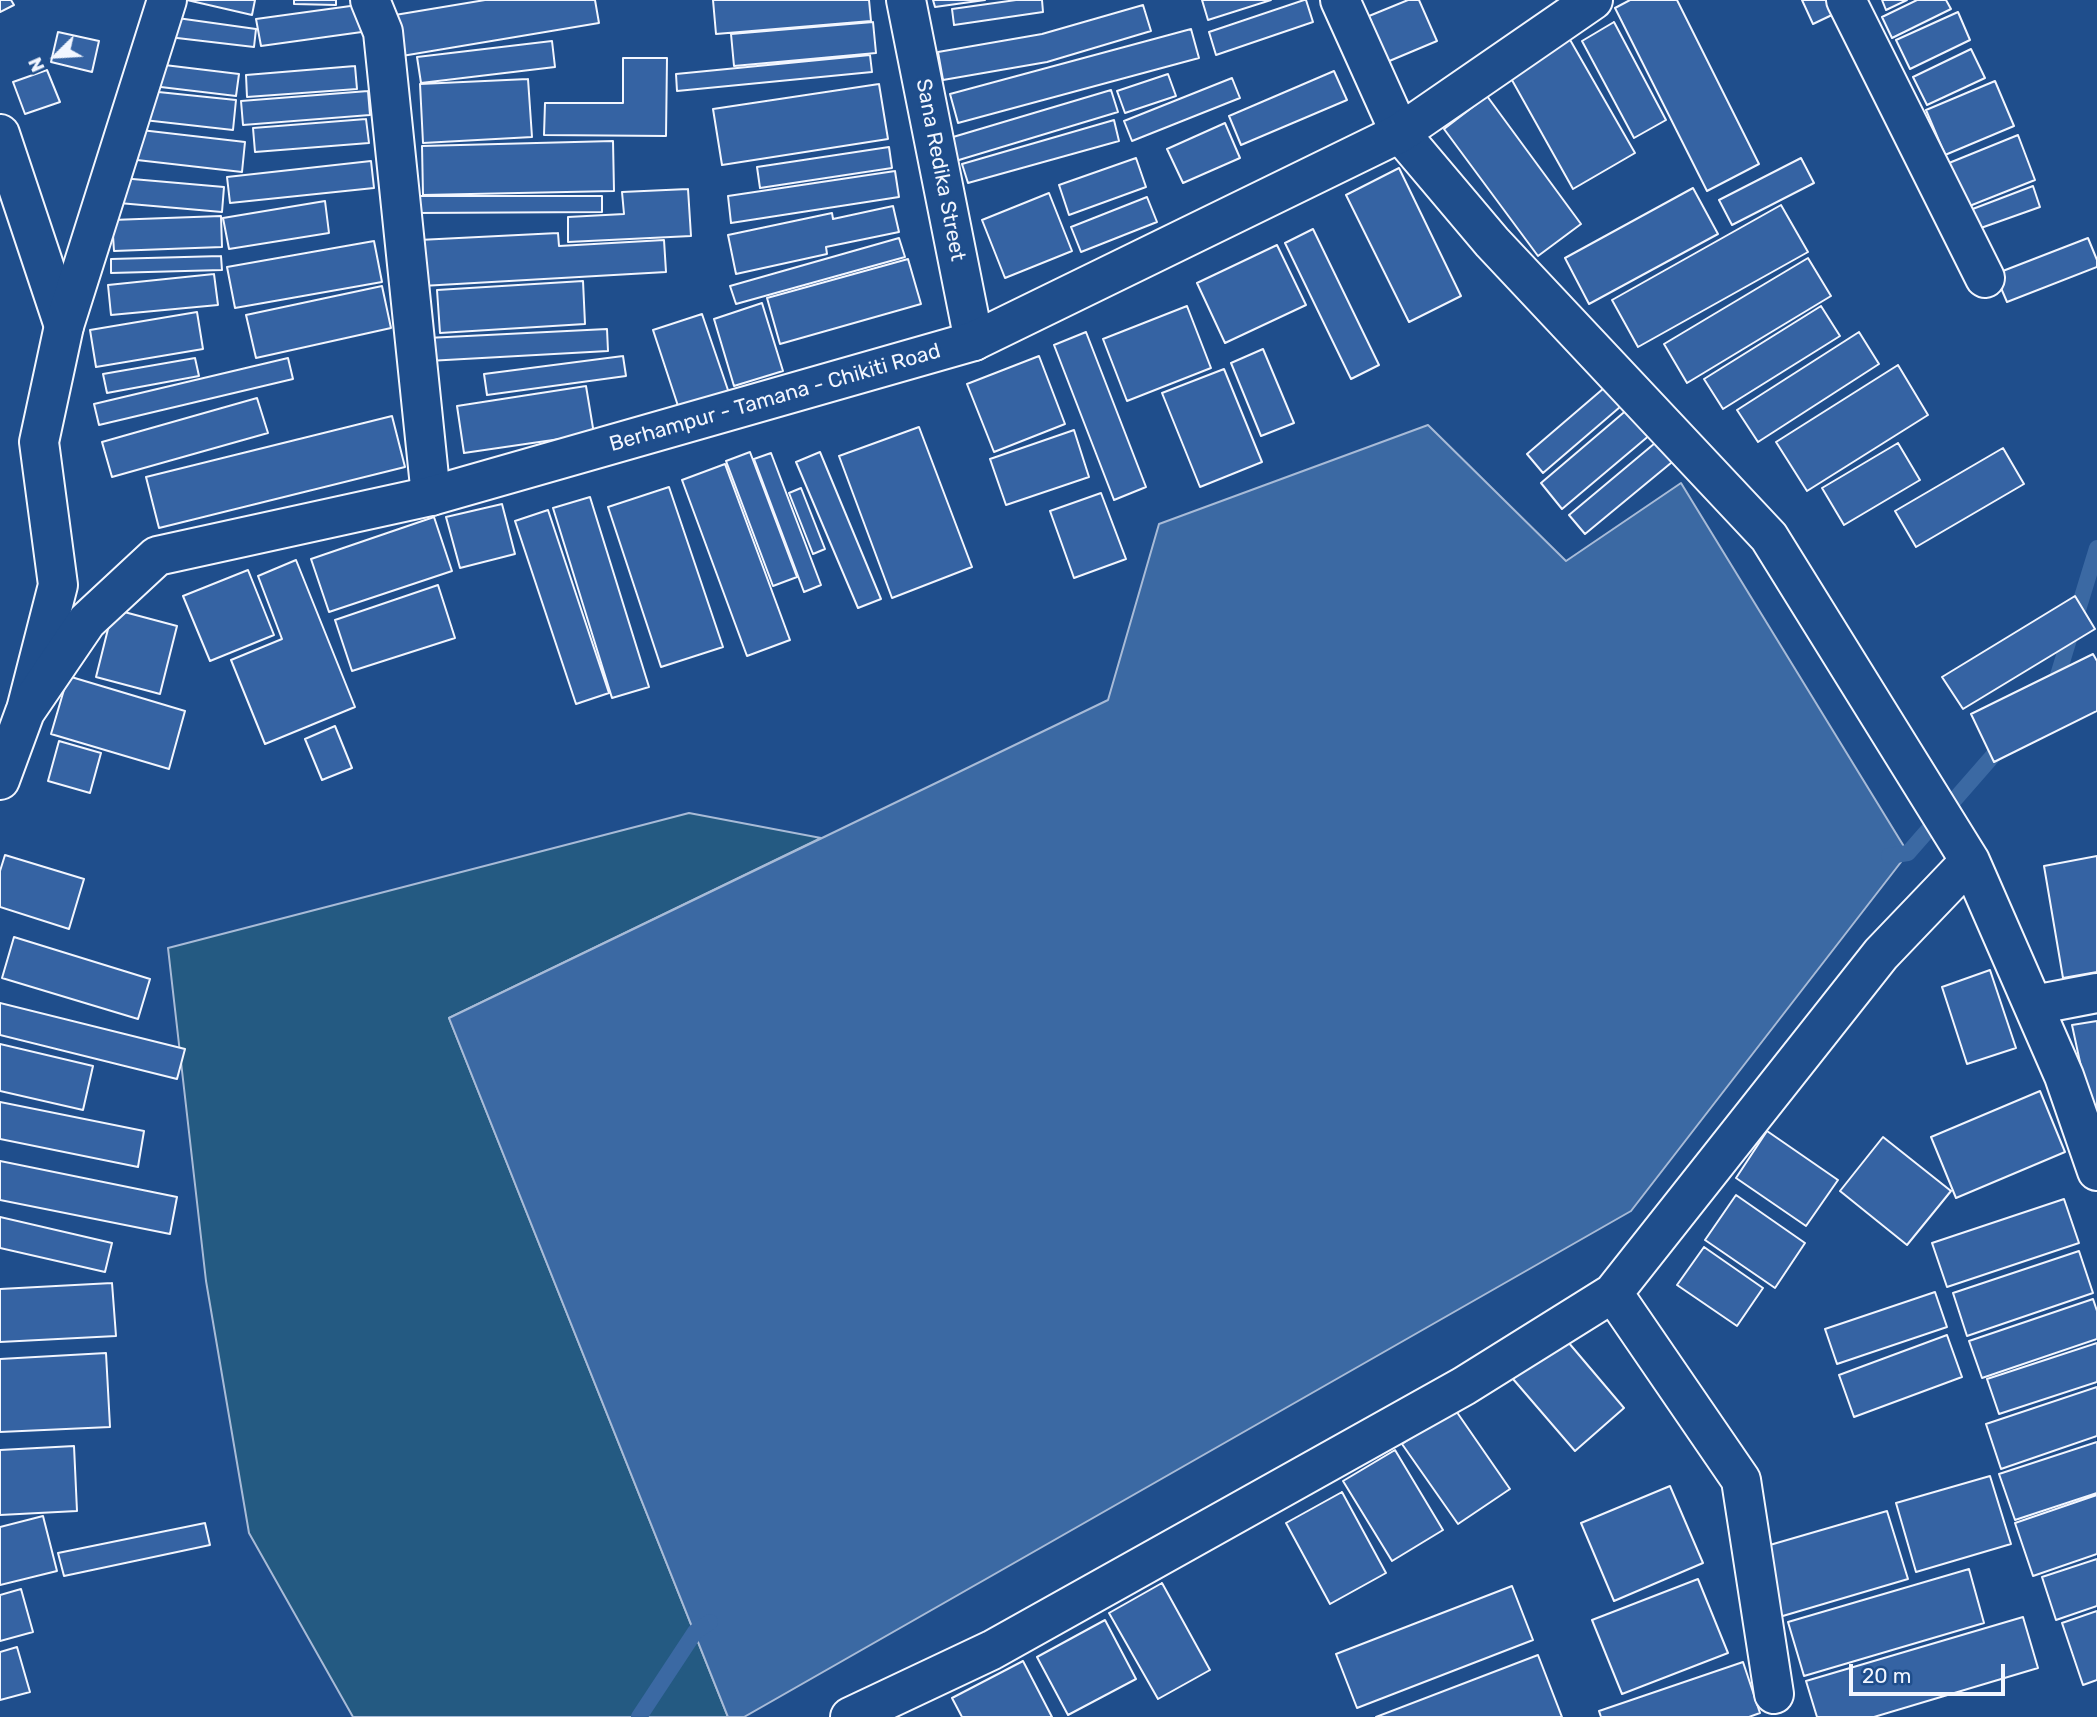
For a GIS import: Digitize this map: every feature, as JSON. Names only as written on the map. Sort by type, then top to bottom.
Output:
[{"type":"street","points":[[25,712],[58,586],[39,442],[64,326],[167,0]]},
{"type":"street","points":[[370,0],[383,32],[431,496]]},
{"type":"street","name":"Sana Redika Street","points":[[906,0],[974,341]]},
{"type":"street","points":[[1340,0],[1400,133],[1492,242],[1769,537],[1970,861],[2064,1076],[2097,1171]]},
{"type":"street","name":"Berhampur - Tamana - Chikiti Road","points":[[0,780],[25,712],[87,621],[157,556],[431,496],[974,341],[1400,133],[1593,0]]},
{"type":"street","points":[[1846,0],[1985,278]]},
{"type":"street","points":[[0,134],[64,326]]},
{"type":"street","points":[[850,1717],[992,1650],[1464,1385],[1613,1293],[1881,954],[1970,861]]},
{"type":"street","points":[[2034,1005],[2097,993]]},
{"type":"street","points":[[1613,1293],[1741,1480],[1775,1697]]},
{"type":"shaded area","points":[[1428,425],[1566,561],[1681,483],[1908,853],[1631,1211],[744,1717],[728,1717],[449,1018],[1108,700],[1159,524]]},
{"type":"shaded area","points":[[689,813],[821,838],[449,1018],[728,1717],[353,1717],[249,1533],[206,1281],[168,948]]},
{"type":"building","points":[[0,0],[11,0],[14,5],[0,12]]},
{"type":"building","points":[[187,0],[255,0],[252,15]]},
{"type":"building","points":[[294,0],[336,0],[336,5],[294,4]]},
{"type":"building","points":[[485,0],[595,0],[599,23],[402,56],[395,15]]},
{"type":"building","points":[[713,0],[869,0],[871,21],[716,34]]},
{"type":"building","points":[[933,0],[985,0],[935,7]]},
{"type":"building","points":[[1016,0],[1042,0],[1043,12],[954,25],[952,9]]},
{"type":"building","points":[[1202,0],[1271,0],[1208,20]]},
{"type":"building","points":[[1304,0],[1313,22],[1216,55],[1209,32]]},
{"type":"building","points":[[1408,0],[1419,0],[1437,41],[1387,62],[1369,16]]},
{"type":"building","points":[[1630,0],[1677,0],[1759,164],[1707,191],[1615,8]]},
{"type":"building","points":[[1802,0],[1827,0],[1834,14],[1813,24]]},
{"type":"building","points":[[1882,0],[1907,0],[1886,10]]},
{"type":"building","points":[[1917,0],[1946,0],[1951,9],[1892,38],[1882,17]]},
{"type":"building","points":[[365,4],[369,31],[261,46],[256,19]]},
{"type":"building","points":[[1143,5],[1151,31],[1047,62],[943,80],[938,52],[1042,34]]},
{"type":"building","points":[[1958,12],[1970,40],[1910,69],[1896,40]]},
{"type":"building","points":[[163,16],[256,29],[254,47],[160,36]]},
{"type":"building","points":[[873,22],[876,53],[734,66],[731,34]]},
{"type":"building","points":[[1614,22],[1666,120],[1634,138],[1582,41]]},
{"type":"building","points":[[1191,29],[1199,58],[958,123],[950,94]]},
{"type":"building","points":[[58,32],[99,41],[92,72],[51,62]]},
{"type":"building","points":[[1569,38],[1635,153],[1573,189],[1508,73]]},
{"type":"building","points":[[552,41],[555,67],[421,83],[417,57]]},
{"type":"building","points":[[1971,49],[1985,78],[1927,105],[1913,77]]},
{"type":"building","points":[[870,55],[872,72],[677,91],[676,74]]},
{"type":"building","points":[[623,58],[667,58],[666,136],[544,135],[545,103],[623,103]]},
{"type":"building","points":[[148,63],[239,74],[236,96],[144,85]]},
{"type":"building","points":[[355,66],[357,89],[247,97],[246,75]]},
{"type":"building","points":[[47,70],[60,102],[25,114],[13,82]]},
{"type":"building","points":[[1334,71],[1347,100],[1241,145],[1229,116]]},
{"type":"building","points":[[1168,74],[1176,96],[1125,113],[1117,91]]},
{"type":"building","points":[[1232,78],[1240,98],[1132,141],[1124,121]]},
{"type":"building","points":[[528,79],[532,137],[423,143],[420,84]]},
{"type":"building","points":[[1995,81],[2014,126],[1945,155],[1926,110]]},
{"type":"building","points":[[879,84],[888,139],[722,165],[713,109]]},
{"type":"building","points":[[139,90],[236,100],[233,130],[135,119]]},
{"type":"building","points":[[1111,90],[1118,112],[949,163],[943,140]]},
{"type":"building","points":[[368,91],[370,115],[243,125],[241,101]]},
{"type":"building","points":[[1487,96],[1581,224],[1538,256],[1444,129]]},
{"type":"building","points":[[366,119],[369,143],[255,152],[253,128]]},
{"type":"building","points":[[1114,120],[1119,141],[968,183],[962,164]]},
{"type":"building","points":[[1225,123],[1240,158],[1183,183],[1167,149]]},
{"type":"building","points":[[141,130],[245,142],[242,172],[137,160]]},
{"type":"building","points":[[2018,135],[2035,180],[1967,207],[1949,163]]},
{"type":"building","points":[[613,141],[614,191],[423,195],[422,146]]},
{"type":"building","points":[[889,147],[892,168],[760,188],[757,167]]},
{"type":"building","points":[[1136,158],[1146,187],[1069,215],[1059,185]]},
{"type":"building","points":[[1801,158],[1814,183],[1732,225],[1719,200]]},
{"type":"building","points":[[371,161],[374,188],[230,203],[227,177]]},
{"type":"building","points":[[1399,168],[1461,296],[1409,322],[1346,195]]},
{"type":"building","points":[[895,171],[899,197],[731,223],[728,196]]},
{"type":"building","points":[[121,178],[224,187],[222,212],[119,203]]},
{"type":"building","points":[[2033,186],[2040,207],[1978,229],[1970,210]]},
{"type":"building","points":[[1693,188],[1718,234],[1589,304],[1565,258]]},
{"type":"building","points":[[688,189],[691,236],[568,242],[568,217],[624,214],[622,192]]},
{"type":"building","points":[[1049,193],[1072,251],[1005,278],[982,220]]},
{"type":"building","points":[[415,196],[602,196],[602,212],[415,213]]},
{"type":"building","points":[[1147,197],[1157,222],[1081,252],[1071,227]]},
{"type":"building","points":[[325,201],[329,233],[229,249],[223,218]]},
{"type":"building","points":[[1781,205],[1808,252],[1638,347],[1612,300]]},
{"type":"building","points":[[893,206],[899,232],[826,247],[827,254],[736,274],[728,235],[832,213],[833,219]]},
{"type":"building","points":[[221,216],[222,247],[114,251],[112,220]]},
{"type":"building","points":[[1313,229],[1379,365],[1351,379],[1285,243]]},
{"type":"building","points":[[558,233],[559,246],[664,240],[666,272],[422,286],[419,240]]},
{"type":"building","points":[[899,238],[905,257],[736,304],[730,286]]},
{"type":"building","points":[[2088,238],[2097,267],[2007,302],[1995,274]]},
{"type":"building","points":[[374,241],[382,282],[235,308],[227,267]]},
{"type":"building","points":[[1277,245],[1306,305],[1225,343],[1197,283]]},
{"type":"building","points":[[221,256],[222,270],[111,273],[111,259]]},
{"type":"building","points":[[1808,258],[1831,296],[1687,383],[1664,344]]},
{"type":"building","points":[[908,259],[921,304],[780,344],[767,298]]},
{"type":"building","points":[[214,274],[218,305],[111,315],[108,285]]},
{"type":"building","points":[[583,281],[585,324],[440,333],[437,290]]},
{"type":"building","points":[[382,286],[391,328],[256,358],[246,315]]},
{"type":"building","points":[[762,303],[783,371],[734,386],[714,319]]},
{"type":"building","points":[[1187,306],[1211,368],[1127,401],[1103,339]]},
{"type":"building","points":[[1821,306],[1840,336],[1723,409],[1704,379]]},
{"type":"building","points":[[197,312],[203,349],[96,367],[90,330]]},
{"type":"building","points":[[702,314],[729,393],[679,409],[653,330]]},
{"type":"building","points":[[607,329],[608,351],[428,361],[427,338]]},
{"type":"building","points":[[1086,332],[1146,487],[1114,500],[1054,345]]},
{"type":"building","points":[[1859,332],[1879,364],[1758,442],[1737,410]]},
{"type":"building","points":[[1263,349],[1294,423],[1261,436],[1231,363]]},
{"type":"building","points":[[623,356],[626,376],[487,395],[484,374]]},
{"type":"building","points":[[1039,356],[1065,424],[994,452],[967,384]]},
{"type":"building","points":[[195,358],[199,376],[107,393],[103,374]]},
{"type":"building","points":[[288,358],[293,379],[99,425],[94,404]]},
{"type":"building","points":[[1898,365],[1928,415],[1807,491],[1776,442]]},
{"type":"building","points":[[1224,369],[1262,462],[1200,487],[1162,393]]},
{"type":"building","points":[[1611,382],[1627,401],[1543,473],[1527,454]]},
{"type":"building","points":[[586,386],[594,434],[464,453],[457,406]]},
{"type":"building","points":[[257,398],[268,433],[112,477],[102,442]]},
{"type":"building","points":[[1629,408],[1651,434],[1562,509],[1541,483]]},
{"type":"building","points":[[392,416],[405,467],[159,528],[146,477]]},
{"type":"building","points":[[919,427],[972,567],[892,598],[839,456]]},
{"type":"building","points":[[1074,430],[1089,477],[1006,505],[990,459]]},
{"type":"building","points":[[1661,438],[1677,458],[1585,534],[1569,515]]},
{"type":"building","points":[[1898,443],[1920,480],[1844,525],[1822,488]]},
{"type":"building","points":[[2003,448],[2024,484],[1916,547],[1895,511]]},
{"type":"building","points":[[750,452],[797,577],[773,586],[726,461]]},
{"type":"building","points":[[820,452],[881,599],[858,608],[796,462]]},
{"type":"building","points":[[771,453],[821,585],[804,592],[754,459]]},
{"type":"building","points":[[725,464],[790,640],[747,656],[682,480]]},
{"type":"building","points":[[669,487],[723,647],[661,667],[608,507]]},
{"type":"building","points":[[801,488],[825,549],[813,554],[789,493]]},
{"type":"building","points":[[1101,493],[1126,559],[1074,578],[1050,511]]},
{"type":"building","points":[[590,497],[649,687],[612,698],[553,508]]},
{"type":"building","points":[[502,504],[515,554],[460,568],[446,517]]},
{"type":"building","points":[[548,510],[609,693],[576,704],[515,521]]},
{"type":"building","points":[[434,517],[452,571],[329,612],[311,559]]},
{"type":"building","points":[[296,560],[355,707],[265,744],[231,660],[282,639],[258,576]]},
{"type":"building","points":[[248,570],[274,635],[210,661],[183,596]]},
{"type":"building","points":[[438,585],[455,638],[352,671],[335,620]]},
{"type":"building","points":[[2075,596],[2095,629],[1963,709],[1942,677]]},
{"type":"building","points":[[113,609],[177,626],[160,694],[96,677]]},
{"type":"building","points":[[2093,654],[2097,661],[2097,711],[1994,762],[1971,714]]},
{"type":"building","points":[[68,676],[185,711],[169,769],[51,734]]},
{"type":"building","points":[[335,726],[352,768],[322,780],[305,739]]},
{"type":"building","points":[[59,741],[101,753],[90,793],[48,781]]},
{"type":"building","points":[[5,855],[84,879],[69,929],[0,907],[0,871]]},
{"type":"building","points":[[2097,856],[2097,972],[2063,978],[2044,866]]},
{"type":"building","points":[[14,937],[150,979],[138,1019],[2,978]]},
{"type":"building","points":[[1990,970],[2016,1048],[1967,1064],[1942,987]]},
{"type":"building","points":[[0,1003],[185,1049],[177,1079],[0,1035]]},
{"type":"building","points":[[2097,1021],[2097,1131],[2095,1132],[2072,1025]]},
{"type":"building","points":[[0,1044],[93,1066],[83,1110],[0,1091]]},
{"type":"building","points":[[2040,1091],[2065,1152],[1956,1198],[1931,1137]]},
{"type":"building","points":[[0,1102],[144,1131],[138,1167],[0,1139]]},
{"type":"building","points":[[1767,1131],[1838,1180],[1806,1226],[1736,1178]]},
{"type":"building","points":[[1883,1137],[1951,1191],[1907,1245],[1840,1191]]},
{"type":"building","points":[[0,1161],[177,1197],[170,1234],[0,1200]]},
{"type":"building","points":[[1736,1195],[1805,1243],[1775,1288],[1705,1240]]},
{"type":"building","points":[[2064,1199],[2079,1243],[1947,1287],[1932,1243]]},
{"type":"building","points":[[0,1217],[112,1243],[105,1272],[0,1248]]},
{"type":"building","points":[[1704,1247],[1763,1288],[1737,1326],[1677,1285]]},
{"type":"building","points":[[2079,1251],[2093,1293],[1967,1336],[1953,1293]]},
{"type":"building","points":[[112,1283],[116,1336],[0,1342],[0,1289]]},
{"type":"building","points":[[1935,1292],[1947,1327],[1837,1364],[1825,1329]]},
{"type":"building","points":[[2093,1299],[2097,1311],[2097,1339],[1982,1378],[1969,1341]]},
{"type":"building","points":[[1557,1329],[1624,1408],[1575,1451],[1507,1372]]},
{"type":"building","points":[[1947,1335],[1962,1377],[1854,1417],[1839,1375]]},
{"type":"building","points":[[2097,1343],[2097,1382],[1999,1414],[1987,1379]]},
{"type":"building","points":[[106,1353],[110,1427],[0,1432],[0,1359]]},
{"type":"building","points":[[2097,1387],[2097,1436],[2001,1469],[1986,1424]]},
{"type":"building","points":[[1454,1408],[1510,1489],[1458,1524],[1402,1444]]},
{"type":"building","points":[[2097,1442],[2097,1493],[2015,1520],[1999,1474]]},
{"type":"building","points":[[74,1446],[77,1511],[0,1515],[0,1450]]},
{"type":"building","points":[[1395,1450],[1443,1530],[1392,1561],[1343,1481]]},
{"type":"building","points":[[1990,1476],[2011,1544],[1916,1572],[1896,1503]]},
{"type":"building","points":[[1670,1486],[1703,1563],[1614,1601],[1581,1523]]},
{"type":"building","points":[[1342,1492],[1386,1573],[1330,1604],[1286,1523]]},
{"type":"building","points":[[2097,1495],[2097,1554],[2033,1576],[2015,1523]]},
{"type":"building","points":[[1887,1511],[1908,1579],[1776,1618],[1756,1549]]},
{"type":"building","points":[[43,1516],[57,1571],[0,1585],[0,1527]]},
{"type":"building","points":[[205,1523],[210,1545],[64,1576],[58,1553]]},
{"type":"building","points":[[2097,1559],[2097,1606],[2056,1620],[2042,1577]]},
{"type":"building","points":[[1969,1569],[1984,1623],[1804,1676],[1788,1622]]},
{"type":"building","points":[[1698,1579],[1728,1653],[1622,1694],[1592,1620]]},
{"type":"building","points":[[1162,1583],[1210,1670],[1158,1699],[1109,1613]]},
{"type":"building","points":[[1512,1586],[1533,1640],[1357,1708],[1336,1654]]},
{"type":"building","points":[[21,1589],[33,1632],[0,1641],[0,1595]]},
{"type":"building","points":[[2097,1611],[2097,1680],[2083,1685],[2062,1623]]},
{"type":"building","points":[[2023,1617],[2038,1668],[1874,1717],[1817,1717],[1806,1681]]},
{"type":"building","points":[[1105,1620],[1136,1679],[1068,1715],[1037,1657]]},
{"type":"building","points":[[17,1647],[30,1692],[0,1700],[0,1652]]},
{"type":"building","points":[[1538,1655],[1562,1717],[1376,1717]]},
{"type":"building","points":[[1023,1661],[1052,1717],[962,1717],[952,1698]]},
{"type":"building","points":[[1743,1662],[1760,1713],[1749,1717],[1601,1717],[1599,1711]]},
{"type":"waterway","points":[[2053,688],[2097,548]]},
{"type":"waterway","points":[[1889,856],[1908,853],[2005,742]]},
{"type":"waterway","points":[[639,1717],[695,1632],[710,1622]]}]
